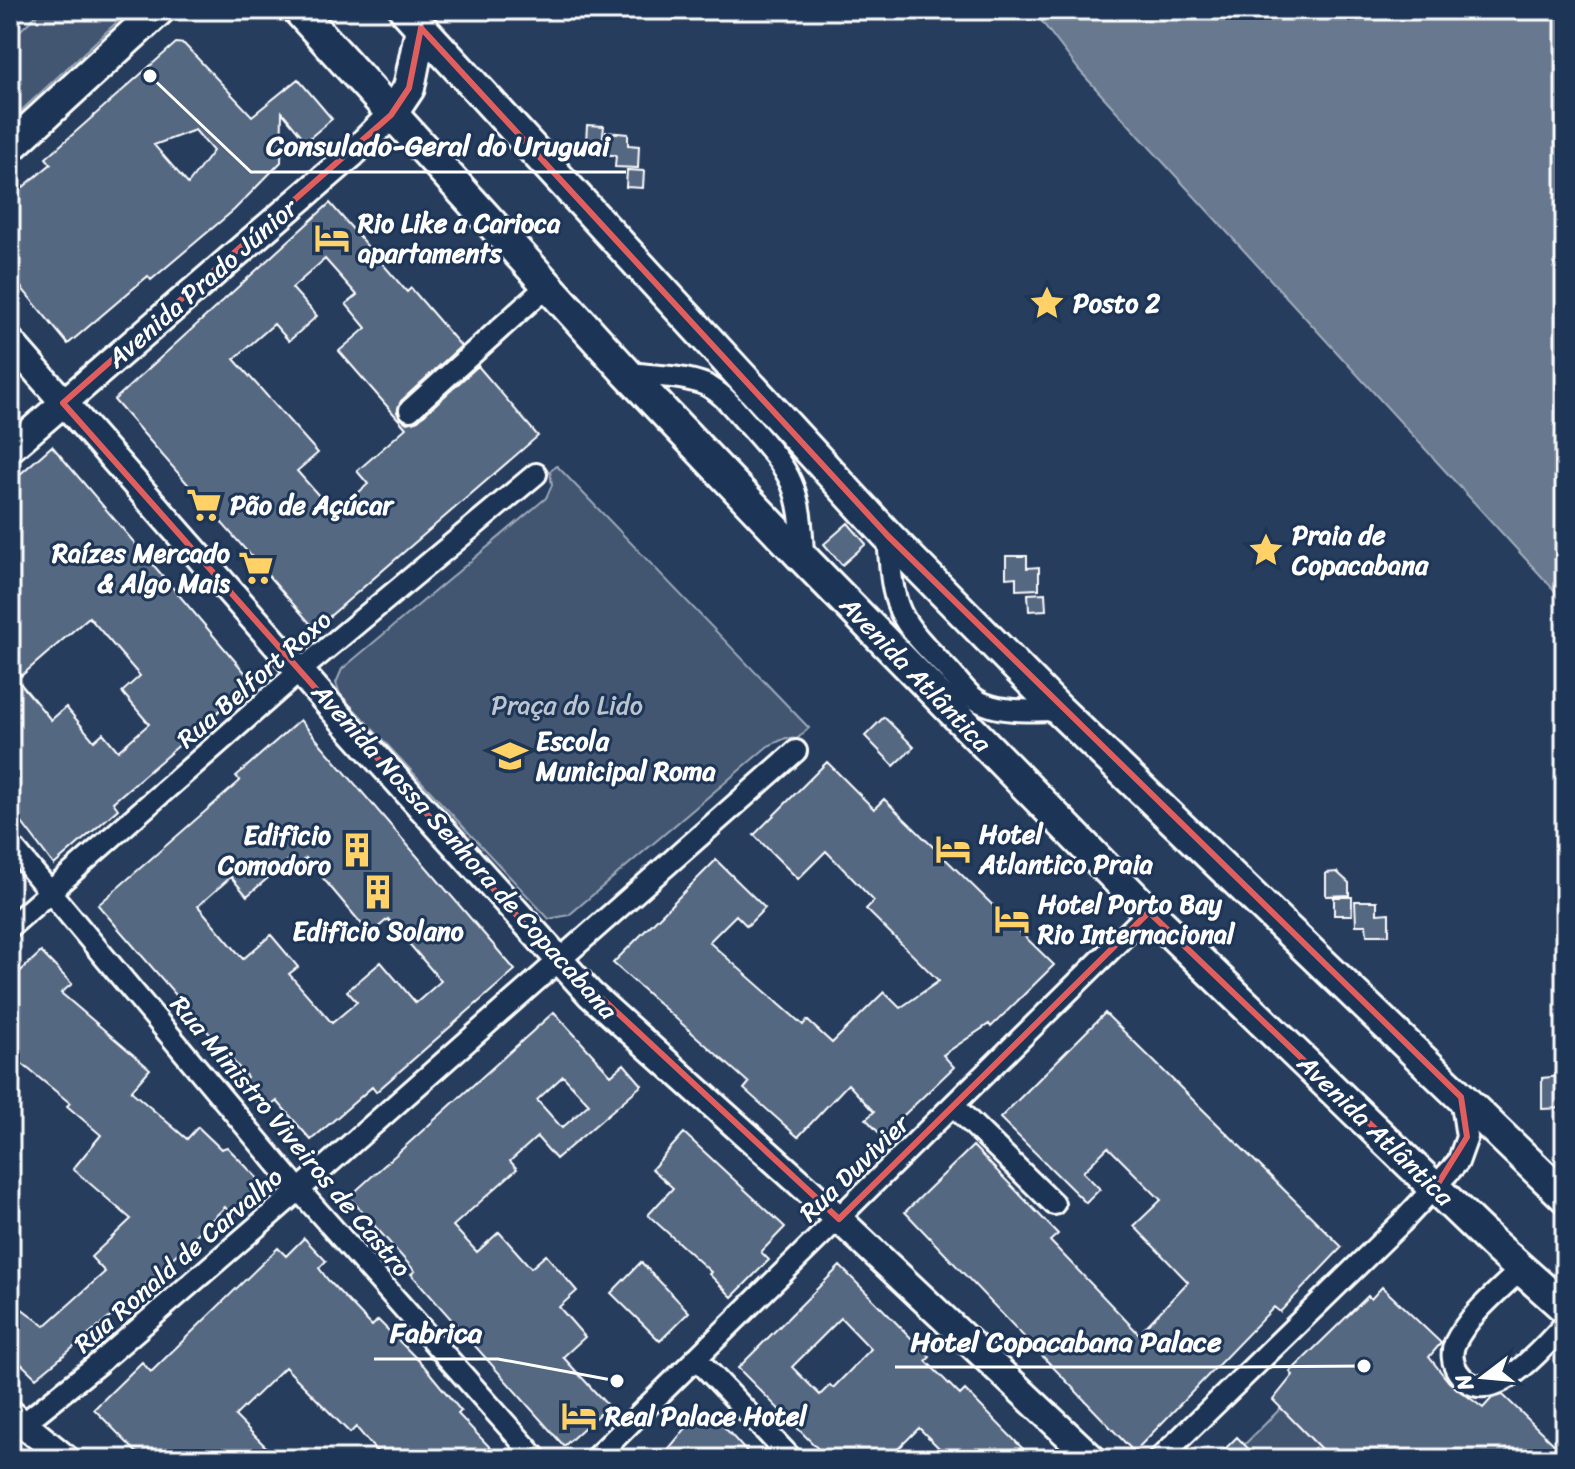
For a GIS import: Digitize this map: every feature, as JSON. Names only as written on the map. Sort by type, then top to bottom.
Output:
[{"type":"highway","points":[[10,147],[159,10]]},
{"type":"highway","name":"Avenida Atlântica","points":[[298,10],[627,373],[803,558],[1149,912],[1565,1308]]},
{"type":"highway","points":[[391,115],[409,88],[413,19]]},
{"type":"highway","points":[[413,19],[888,536],[1059,710],[1565,1197]]},
{"type":"main road","name":"Avenida Prado Júnior","points":[[10,449],[351,155],[391,115]]},
{"type":"main road","name":"Avenida Nossa Senhora de Copacabana","points":[[10,341],[557,959],[602,1005],[839,1219],[1093,1459]]},
{"type":"main road","points":[[16,1418],[66,1459]]},
{"type":"street","points":[[410,410],[547,286]]},
{"type":"street","points":[[627,373],[687,380],[721,395],[782,461],[793,481],[799,503],[803,558]]},
{"type":"street","name":"Rua Belfort Roxo","points":[[10,927],[301,670],[536,474]]},
{"type":"street","points":[[888,536],[891,582],[899,614],[974,698],[997,707],[1059,710]]},
{"type":"street","name":"Rua Ronald de Carvalho","points":[[16,1418],[99,1363],[796,751]]},
{"type":"street","name":"Rua Ministro Viveiros de Castro","points":[[10,844],[299,1190],[537,1459]]},
{"type":"street","name":"Rua Duvivier","points":[[594,1459],[1149,912]]},
{"type":"street","points":[[1159,1459],[1436,1187],[1465,1150],[1467,1137],[1461,1097]]},
{"type":"street","points":[[954,1106],[1054,1204]]},
{"type":"street","points":[[1521,1269],[1471,1319],[1455,1344],[1455,1368],[1463,1379],[1485,1387],[1500,1382],[1520,1369],[1565,1324]]},
{"type":"street","points":[[696,1358],[792,1459]]},
{"type":"highlighted area","points":[[421,28],[888,536],[1461,1097],[1467,1137],[1436,1187],[1149,912],[839,1219],[535,936],[63,403],[391,115],[409,88]]},
{"type":"green space","points":[[42,10],[130,10],[10,121],[10,40]]},
{"type":"green space","name":"Praça do Lido","points":[[557,466],[809,728],[797,739],[786,738],[768,746],[569,915],[549,919],[340,694],[336,683],[342,669],[546,498],[552,485],[550,471]]},
{"type":"green space","points":[[1281,1408],[1331,1459],[1258,1459],[1244,1445]]},
{"type":"shaded area","points":[[1033,10],[1565,10],[1565,602],[1079,70]]},
{"type":"building","points":[[176,43],[184,44],[252,116],[298,79],[332,119],[306,141],[282,112],[281,162],[234,210],[151,280],[148,276],[68,344],[10,274],[10,198],[51,164],[46,158]],"holes":[[[195,130],[213,151],[188,184],[154,145]]]},
{"type":"building","points":[[587,125],[604,126],[602,143],[586,142]]},
{"type":"building","points":[[606,132],[628,134],[628,145],[639,146],[638,168],[615,167],[616,155],[605,155]]},
{"type":"building","points":[[627,170],[644,171],[643,188],[626,187]]},
{"type":"building","points":[[330,203],[407,292],[411,288],[461,346],[401,401],[397,412],[400,418],[407,423],[418,420],[478,366],[538,436],[315,629],[114,400]],"holes":[[[325,259],[357,295],[346,304],[366,328],[339,351],[406,428],[357,471],[368,484],[335,514],[297,471],[318,453],[234,359],[274,324],[289,341],[317,316],[292,288]]]},
{"type":"building","points":[[52,446],[253,682],[113,802],[118,809],[54,865],[10,807],[10,671],[51,720],[66,707],[94,741],[103,733],[118,751],[149,724],[122,692],[140,676],[89,617],[21,676],[10,663],[10,483]]},
{"type":"building","points":[[848,523],[866,544],[842,565],[824,544]]},
{"type":"building","points":[[1006,556],[1027,556],[1027,568],[1039,567],[1039,589],[1016,590],[1016,577],[1006,578]]},
{"type":"building","points":[[1045,593],[1046,610],[1029,611],[1028,594]]},
{"type":"building","points":[[884,717],[914,747],[894,766],[865,736]]},
{"type":"building","points":[[300,720],[515,970],[376,1092],[372,1087],[311,1140],[277,1101],[265,1111],[241,1083],[247,1077],[98,905],[240,781],[236,776]],"holes":[[[291,858],[297,865],[306,858],[370,934],[388,919],[441,981],[416,1003],[381,962],[347,991],[357,1002],[332,1023],[289,974],[298,967],[271,935],[243,959],[198,906],[231,877],[247,896]]]},
{"type":"building","points":[[827,762],[874,809],[884,799],[1054,965],[991,1027],[989,1024],[943,1055],[954,1067],[882,1136],[866,1119],[874,1112],[848,1084],[798,1137],[744,1089],[749,1083],[613,963],[716,860],[765,908],[747,926],[736,915],[709,942],[803,1025],[807,1020],[832,1043],[884,992],[900,1008],[939,981],[866,909],[874,901],[826,851],[798,879],[754,835]]},
{"type":"building","points":[[1337,872],[1349,883],[1349,895],[1326,896],[1326,873]]},
{"type":"building","points":[[1334,897],[1352,897],[1352,915],[1334,915]]},
{"type":"building","points":[[1355,901],[1377,901],[1377,914],[1389,913],[1389,935],[1367,935],[1366,925],[1356,925]]},
{"type":"building","points":[[41,952],[72,984],[61,993],[150,1069],[131,1091],[187,1139],[198,1127],[221,1149],[227,1147],[265,1186],[233,1217],[225,1207],[119,1310],[36,1378],[10,1353],[10,1300],[45,1326],[105,1272],[91,1257],[131,1219],[73,1169],[101,1135],[67,1106],[70,1103],[10,1054],[10,981]]},
{"type":"building","points":[[554,1012],[611,1075],[624,1064],[642,1085],[556,1159],[537,1137],[510,1161],[517,1169],[453,1226],[477,1252],[499,1232],[531,1268],[546,1255],[577,1291],[559,1307],[585,1337],[563,1357],[608,1406],[564,1446],[411,1274],[415,1271],[349,1197]],"holes":[[[563,1076],[589,1104],[562,1128],[537,1100]]]},
{"type":"building","points":[[1105,1013],[1342,1247],[1280,1312],[1274,1307],[1134,1452],[905,1212],[973,1146],[1058,1234],[1050,1241],[1139,1334],[1188,1282],[1134,1226],[1161,1200],[1108,1147],[1083,1172],[1100,1189],[1086,1203],[1000,1118]]},
{"type":"building","points":[[1561,1076],[1565,1108],[1542,1109],[1542,1078]]},
{"type":"building","points":[[684,1133],[785,1227],[761,1252],[769,1260],[732,1297],[709,1274],[711,1272],[648,1215],[673,1188],[652,1169]]},
{"type":"building","points":[[304,1238],[326,1261],[319,1268],[328,1280],[372,1326],[378,1320],[424,1366],[461,1411],[458,1414],[501,1459],[383,1459],[356,1427],[350,1433],[285,1367],[235,1416],[278,1459],[143,1459],[94,1409],[142,1362],[151,1372],[278,1248],[286,1256]]},
{"type":"building","points":[[641,1262],[689,1312],[660,1341],[611,1293]]},
{"type":"building","points":[[840,1266],[930,1357],[926,1361],[960,1395],[965,1390],[1033,1459],[950,1459],[919,1428],[888,1459],[828,1459],[738,1368]],"holes":[[[841,1318],[871,1349],[833,1388],[830,1385],[820,1395],[792,1367]]]},
{"type":"building","points":[[1382,1287],[1441,1343],[1429,1357],[1449,1382],[1483,1408],[1492,1398],[1503,1395],[1565,1455],[1565,1459],[1447,1459],[1438,1450],[1425,1459],[1331,1459],[1273,1400],[1293,1375],[1290,1372],[1368,1296],[1371,1299]]},
{"type":"building","points":[[696,1416],[717,1419],[753,1459],[660,1459]]},
{"type":"building","points":[[1237,1437],[1258,1459],[1215,1459]]},
{"type":"place","name":"Consulado-Geral do Uruguai","points":[[150,76]]},
{"type":"place","name":"Rio Like a Carioca apartaments","points":[[332,238]]},
{"type":"place","name":"Posto 2","points":[[1047,303]]},
{"type":"place","name":"Pão de Açúcar","points":[[204,505]]},
{"type":"place","name":"Praia de Copacabana","points":[[1266,550]]},
{"type":"place","name":"Raízes Mercado & Algo Mais","points":[[256,568]]},
{"type":"place","name":"Escola Municipal Roma","points":[[510,756]]},
{"type":"place","name":"Hotel Atlantico Praia","points":[[953,849]]},
{"type":"place","name":"Edificio Comodoro","points":[[357,850]]},
{"type":"place","name":"Edificio Solano","points":[[378,892]]},
{"type":"place","name":"Hotel Porto Bay Rio Internacional","points":[[1012,919]]},
{"type":"place","name":"Hotel Copacabana Palace","points":[[1364,1366]]},
{"type":"place","name":"Fabrica","points":[[617,1381]]},
{"type":"place","name":"Real Palace Hotel","points":[[579,1416]]}]
